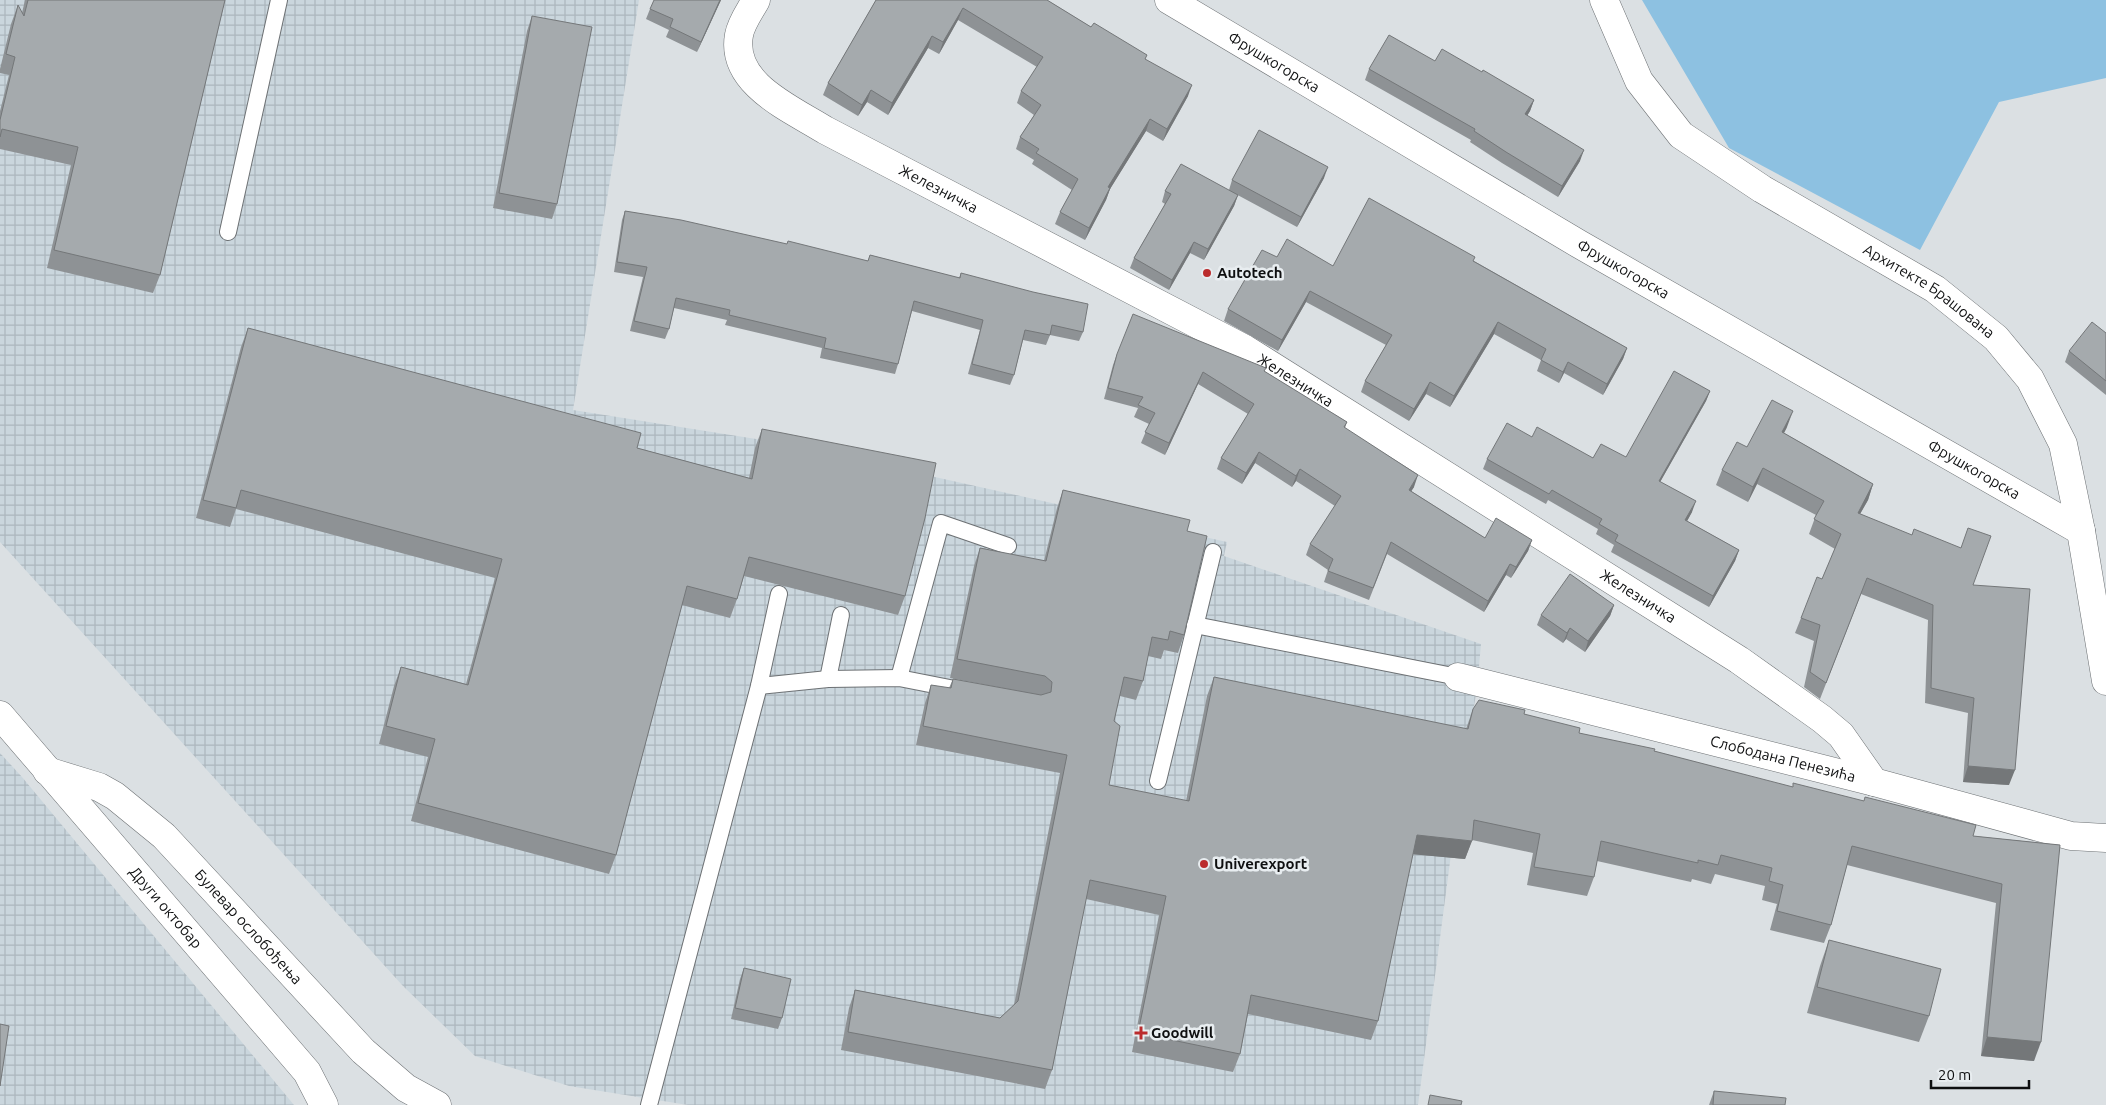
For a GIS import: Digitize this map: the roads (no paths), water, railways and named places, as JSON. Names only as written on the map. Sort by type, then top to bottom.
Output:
[{"type":"street","name":"Железничка","points":[[756,0],[739,35],[742,68],[758,86],[780,102],[825,130],[1245,349],[1739,660],[1822,719],[1841,735],[1874,782]]},
{"type":"street","name":"Фрушкогорска","points":[[1169,0],[1579,244],[2081,532]]},
{"type":"street","name":"Архитекте Брашована","points":[[1604,0],[1639,81],[1681,135],[1762,189],[1935,289],[1996,338],[2030,378],[2063,444],[2081,532],[2106,681]]},
{"type":"street","name":"Слободана Пенезића","points":[[1458,677],[1874,782],[2071,836],[2106,838]]},
{"type":"street","name":"Други октобар","points":[[0,714],[307,1072],[324,1105]]},
{"type":"street","name":"Булевар ослобођења","points":[[47,771],[99,787],[116,796],[164,836],[363,1050],[406,1088],[437,1105]]},
{"type":"lane","points":[[228,232],[279,0]]},
{"type":"lane","points":[[898,678],[941,523],[1008,546]]},
{"type":"lane","points":[[1158,782],[1213,552]]},
{"type":"lane","points":[[649,1105],[759,686],[779,594]]},
{"type":"lane","points":[[828,679],[841,616]]},
{"type":"lane","points":[[1195,625],[1458,677]]},
{"type":"lane","points":[[759,686],[828,679],[898,678],[981,694]]},
{"type":"place","name":"Autotech","points":[[1207,273]]},
{"type":"place","name":"Univerexport","points":[[1204,864]]},
{"type":"place","name":"Goodwill","points":[[1141,1033]]}]
